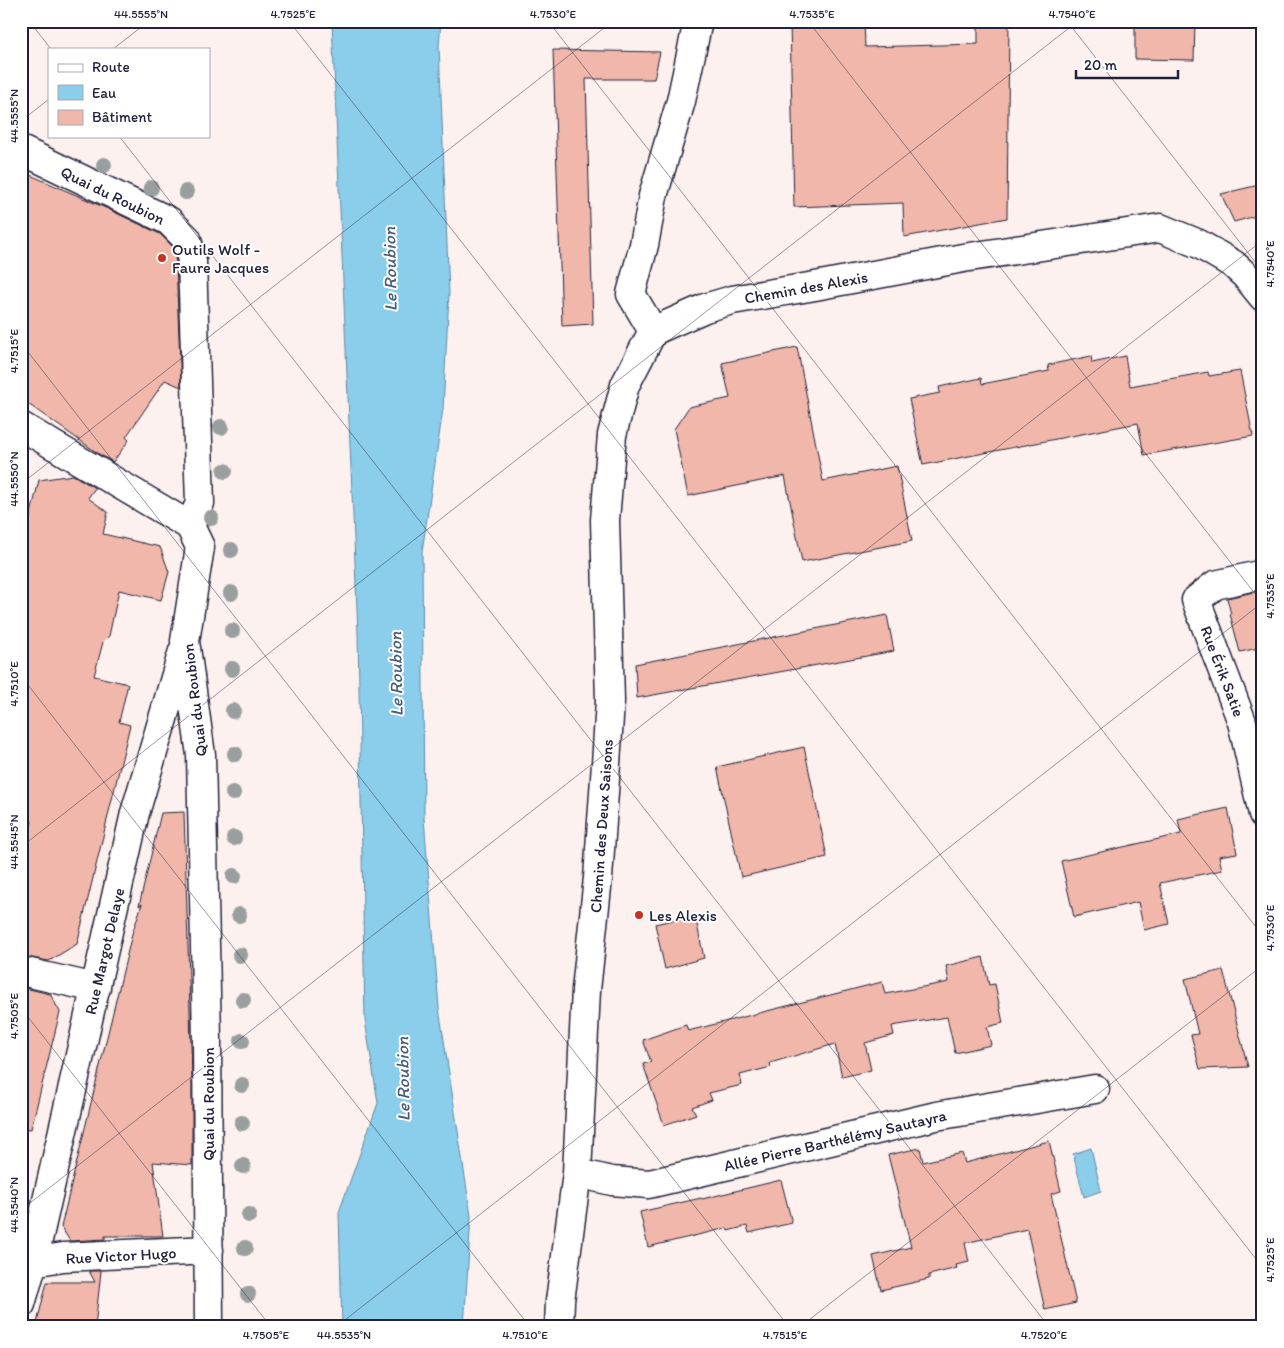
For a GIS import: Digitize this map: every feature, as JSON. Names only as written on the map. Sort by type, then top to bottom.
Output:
[{"type":"street","points":[[653,331],[630,294],[644,245],[653,196],[681,101],[698,21]]},
{"type":"street","name":"Quai du Roubion","points":[[21,150],[169,221],[187,240],[192,261],[200,504],[190,526],[200,547],[186,641],[201,755],[207,1040],[209,1327]]},
{"type":"street","name":"Chemin des Alexis","points":[[653,331],[705,308],[732,300],[963,258],[1160,228],[1199,244],[1233,264],[1263,297]]},
{"type":"street","name":"Chemin des Deux Saisons","points":[[559,1327],[560,1301],[577,1173],[586,990],[598,878],[610,700],[605,520],[612,435],[626,385],[653,331]]},
{"type":"street","points":[[23,437],[190,526]]},
{"type":"street","name":"Rue Érik Satie","points":[[1263,574],[1215,585],[1196,600],[1242,722],[1263,814]]},
{"type":"street","name":"Rue Margot Delaye","points":[[21,1304],[27,1265],[96,988],[136,812],[186,641]]},
{"type":"street","points":[[21,971],[96,988]]},
{"type":"street","name":"Allée Pierre Barthélémy Sautayra","points":[[577,1173],[612,1181],[649,1184],[936,1116],[1095,1089]]},
{"type":"street","name":"Rue Victor Hugo","points":[[27,1265],[64,1257],[209,1250]]},
{"type":"water","name":"Le Roubion","points":[[332,21],[441,21],[439,46],[449,294],[443,409],[422,552],[424,818],[439,1008],[471,1216],[464,1327],[342,1327],[339,1212],[378,1103],[365,1020],[358,633]]},
{"type":"water","points":[[1091,1148],[1101,1191],[1084,1197],[1073,1154]]},
{"type":"building","points":[[790,21],[864,21],[865,47],[978,44],[978,21],[1009,21],[1007,218],[904,237],[903,203],[794,207]]},
{"type":"building","points":[[1135,21],[1195,21],[1194,60],[1135,59]]},
{"type":"building","points":[[553,50],[660,52],[654,79],[586,79],[593,324],[562,326]]},
{"type":"building","points":[[21,171],[160,234],[173,247],[176,263],[181,387],[165,380],[126,437],[129,440],[113,462],[21,399]]},
{"type":"building","points":[[1263,184],[1263,214],[1234,222],[1221,194]]},
{"type":"building","points":[[797,347],[823,481],[897,466],[912,541],[802,562],[785,476],[688,496],[674,429],[689,407],[730,398],[722,363]]},
{"type":"building","points":[[1091,356],[1092,363],[1125,356],[1130,386],[1208,372],[1209,376],[1240,371],[1253,436],[1144,455],[1138,423],[923,465],[909,399],[940,393],[939,387],[981,378],[982,384],[1049,371],[1048,365]]},
{"type":"building","points":[[73,475],[95,488],[88,498],[108,512],[103,534],[160,547],[169,572],[161,600],[119,590],[109,636],[103,642],[94,676],[128,684],[119,722],[130,725],[77,944],[49,961],[21,956],[21,867],[32,821],[21,818],[21,556],[39,480]]},
{"type":"building","points":[[1263,590],[1263,647],[1240,652],[1227,598]]},
{"type":"building","points":[[887,615],[894,651],[637,698],[635,664]]},
{"type":"building","points":[[804,747],[827,857],[741,877],[717,767]]},
{"type":"building","points":[[1228,808],[1237,853],[1219,856],[1222,870],[1160,883],[1169,924],[1144,930],[1138,902],[1074,917],[1061,861],[1181,834],[1178,819]]},
{"type":"building","points":[[184,812],[192,1078],[192,1165],[153,1162],[163,1236],[105,1236],[105,1239],[70,1241],[61,1227],[132,934],[142,904],[139,906],[161,813]]},
{"type":"building","points":[[695,915],[704,958],[665,969],[655,924]]},
{"type":"building","points":[[983,957],[989,985],[995,984],[1003,1023],[987,1027],[991,1045],[955,1053],[947,1017],[892,1026],[894,1035],[865,1043],[871,1070],[842,1077],[835,1044],[770,1063],[771,1067],[740,1075],[742,1085],[709,1093],[712,1100],[692,1107],[696,1114],[664,1125],[643,1064],[651,1062],[643,1040],[686,1025],[688,1031],[882,982],[885,994],[949,982],[946,966]]},
{"type":"building","points":[[1223,970],[1248,1067],[1200,1069],[1191,1035],[1198,1034],[1185,979]]},
{"type":"building","points":[[21,987],[50,994],[60,1012],[31,1129],[21,1128]]},
{"type":"building","points":[[1049,1141],[1061,1191],[1051,1194],[1076,1303],[1045,1310],[1027,1229],[965,1243],[969,1262],[956,1265],[957,1268],[929,1275],[929,1279],[881,1290],[873,1256],[911,1247],[888,1155],[920,1148],[923,1162],[962,1153],[965,1163]]},
{"type":"building","points":[[781,1180],[792,1223],[749,1233],[747,1226],[728,1231],[727,1228],[648,1247],[640,1212]]},
{"type":"building","points":[[89,1271],[101,1271],[95,1327],[36,1327],[47,1282],[95,1282]]},
{"type":"place","name":"Outils Wolf - Faure Jacques","points":[[162,258]]},
{"type":"place","name":"Les Alexis","points":[[639,915]]}]
